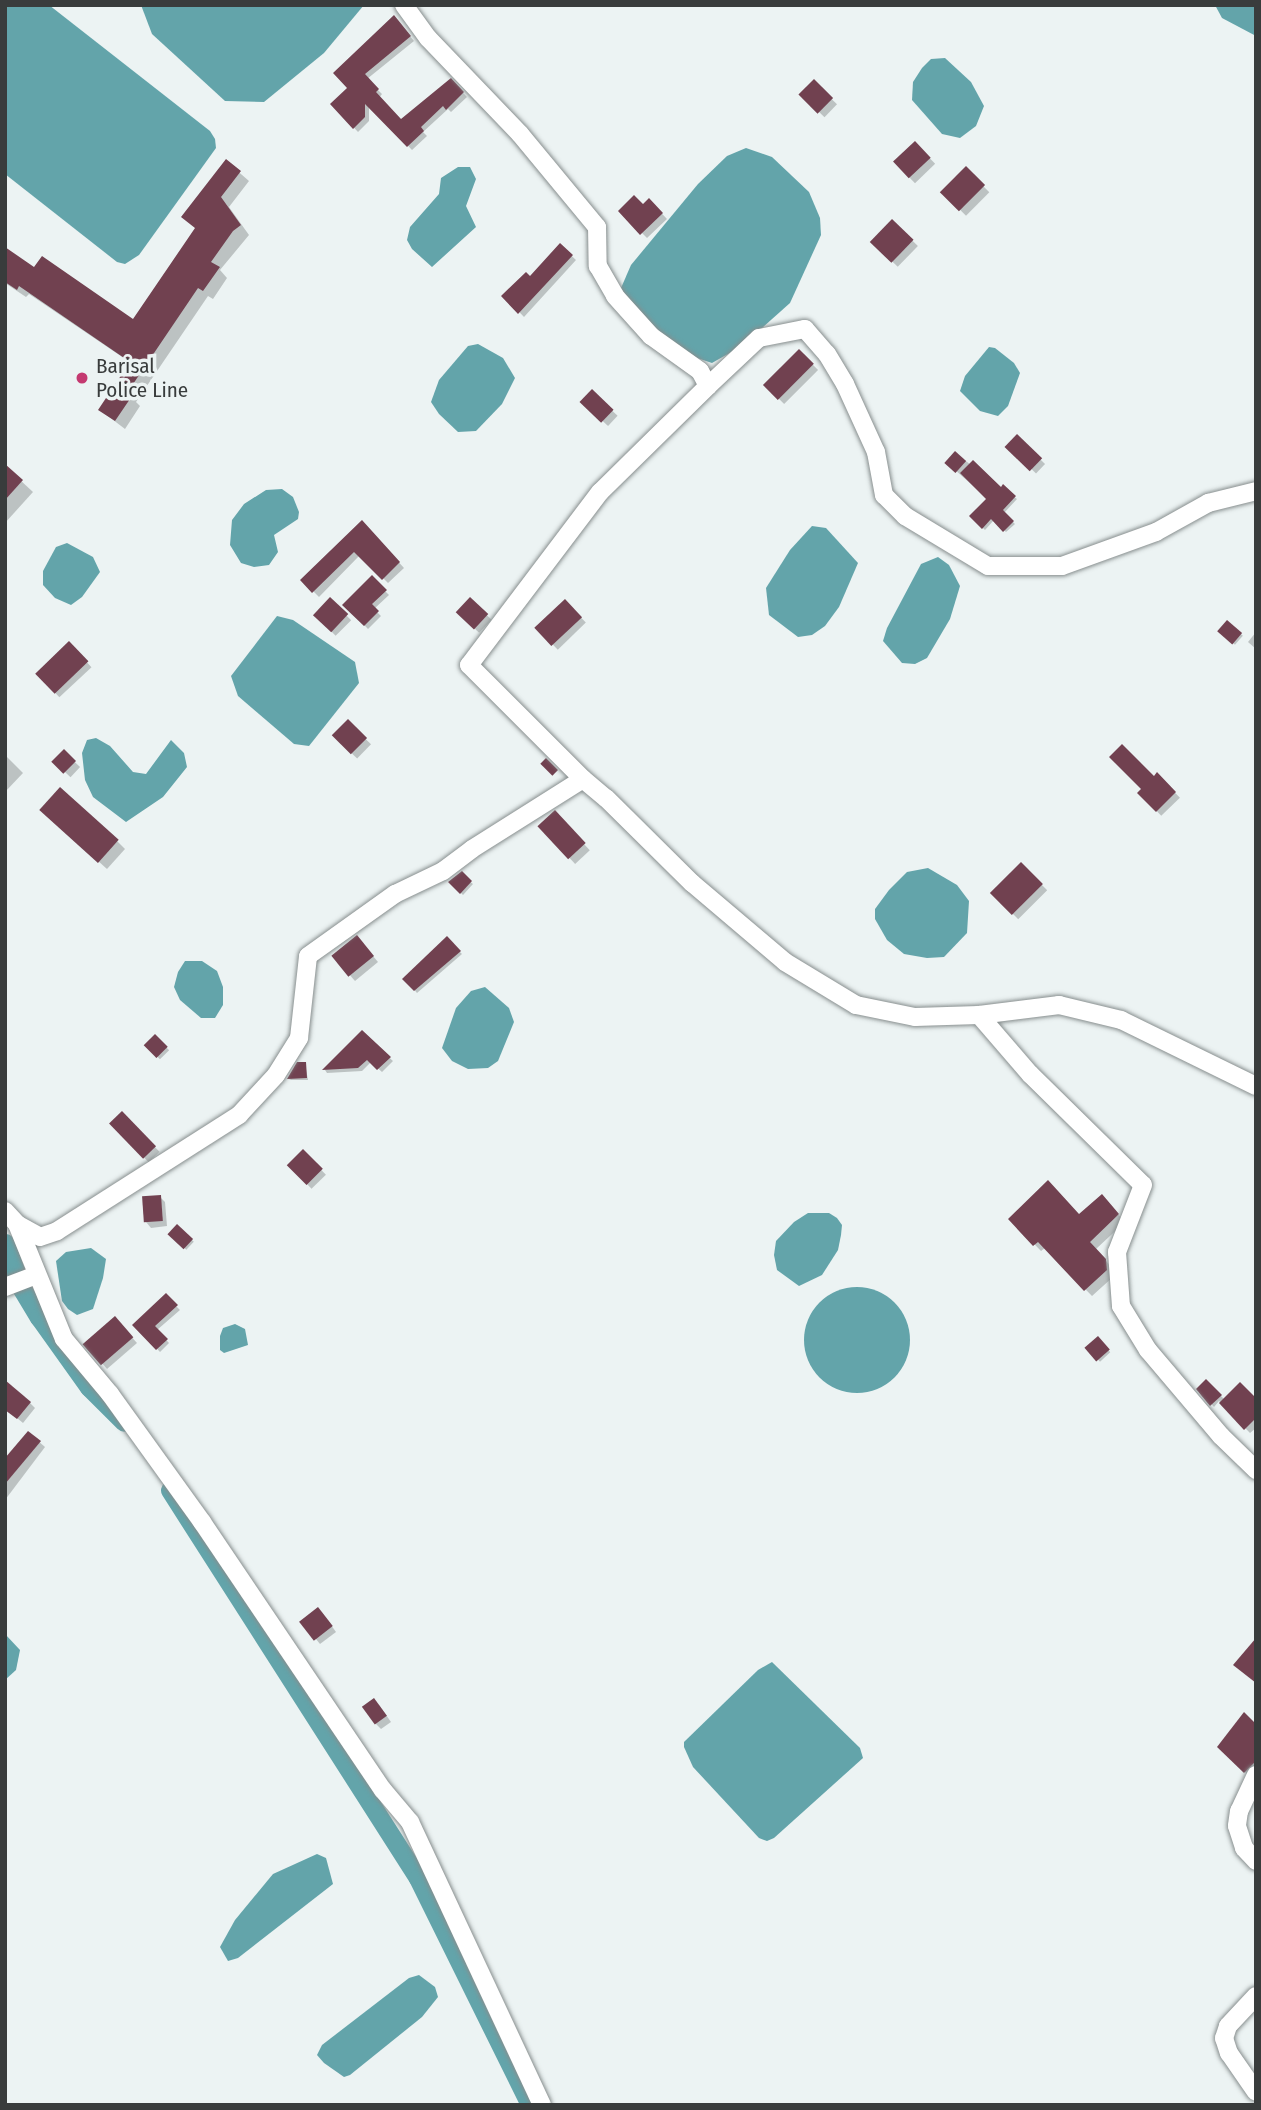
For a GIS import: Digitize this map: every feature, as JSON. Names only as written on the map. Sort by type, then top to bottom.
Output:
[{"type":"street","points":[[404,5],[428,38],[520,134],[597,227],[598,266],[615,296],[651,336],[700,371],[708,386]]},
{"type":"street","points":[[1256,491],[1208,503],[1156,532],[1062,566],[988,566],[905,516],[884,495],[876,452],[845,384],[827,354],[805,329],[759,338],[600,492],[496,625],[469,665],[692,883],[785,962],[856,1005],[915,1017],[979,1015],[1059,1005],[1121,1020],[1256,1086]]},
{"type":"street","points":[[11,1218],[40,1237],[57,1231],[239,1115],[276,1075],[299,1038],[308,956],[395,894],[443,871],[472,849],[583,779]]},
{"type":"street","points":[[979,1015],[1030,1074],[1143,1185],[1117,1252],[1121,1306],[1148,1350],[1221,1436],[1256,1470]]},
{"type":"street","points":[[11,1218],[64,1339],[110,1394],[202,1522],[383,1790],[410,1822],[542,2105]]},
{"type":"street","points":[[5,1287],[37,1275]]},
{"type":"street","points":[[1256,1775],[1239,1811],[1237,1826],[1244,1848],[1256,1861]]},
{"type":"street","points":[[1256,1996],[1228,2026],[1224,2038],[1229,2053],[1256,2092]]},
{"type":"street","points":[[1254,2105],[1256,2098]]},
{"type":"water","points":[[5,5],[49,5],[210,131],[215,139],[216,148],[139,255],[125,264],[117,262],[5,174]]},
{"type":"water","points":[[141,5],[364,5],[324,53],[264,102],[225,101],[152,34]]},
{"type":"water","points":[[1215,5],[1256,5],[1256,36],[1222,18]]},
{"type":"water","points":[[945,58],[971,82],[984,106],[976,126],[960,138],[942,134],[912,100],[913,82],[922,68],[931,59]]},
{"type":"water","points":[[746,148],[772,157],[809,192],[820,218],[821,235],[790,303],[742,346],[712,363],[697,358],[648,326],[621,288],[631,265],[698,184],[727,156]]},
{"type":"water","points":[[458,167],[470,167],[476,179],[466,206],[476,227],[432,267],[412,249],[407,240],[410,227],[439,194],[441,178]]},
{"type":"water","points":[[478,344],[503,358],[515,378],[502,404],[476,431],[458,432],[431,402],[439,380],[468,346]]},
{"type":"water","points":[[989,347],[995,348],[1014,363],[1020,373],[1008,406],[998,416],[980,411],[960,391],[965,376]]},
{"type":"water","points":[[282,489],[293,497],[299,512],[298,519],[274,535],[278,552],[269,565],[254,567],[241,563],[230,545],[232,520],[244,504],[266,490]]},
{"type":"water","points":[[812,526],[826,528],[858,563],[839,607],[825,626],[812,635],[798,637],[769,615],[766,588],[790,550]]},
{"type":"water","points":[[67,543],[93,557],[100,572],[82,597],[71,605],[55,598],[43,585],[43,571],[56,547]]},
{"type":"water","points":[[938,557],[949,565],[960,586],[950,619],[927,658],[915,664],[902,663],[883,641],[887,628],[921,564]]},
{"type":"water","points":[[277,616],[293,620],[355,662],[359,683],[309,746],[294,744],[238,696],[231,676]]},
{"type":"water","points":[[96,738],[110,746],[133,772],[146,774],[171,740],[184,753],[187,767],[163,797],[126,822],[93,797],[85,780],[82,753],[87,740]]},
{"type":"water","points":[[928,868],[957,885],[969,901],[967,933],[944,957],[927,958],[904,954],[887,940],[875,919],[875,909],[907,872]]},
{"type":"water","points":[[185,961],[202,961],[217,971],[223,987],[223,1005],[215,1018],[201,1018],[180,1000],[174,987],[178,972]]},
{"type":"water","points":[[485,987],[509,1008],[514,1022],[498,1061],[488,1068],[468,1069],[452,1061],[442,1048],[456,1008],[471,991]]},
{"type":"water","points":[[808,1213],[829,1213],[837,1218],[842,1225],[841,1235],[838,1250],[822,1275],[799,1286],[777,1270],[774,1255],[776,1241],[794,1222]]},
{"type":"water","points":[[91,1248],[106,1259],[103,1278],[93,1309],[77,1315],[62,1301],[56,1261],[66,1252]]},
{"type":"water","points":[[857,1287],[877,1291],[894,1303],[906,1320],[910,1340],[906,1360],[894,1377],[877,1389],[857,1393],[837,1389],[820,1377],[808,1360],[804,1340],[808,1320],[820,1303],[837,1291]]},
{"type":"water","points":[[235,1324],[245,1329],[248,1345],[224,1353],[220,1350],[223,1328]]},
{"type":"water","points":[[5,1634],[20,1650],[16,1670],[5,1680]]},
{"type":"water","points":[[772,1662],[860,1748],[863,1758],[774,1838],[767,1841],[759,1838],[693,1767],[684,1742],[758,1670]]},
{"type":"water","points":[[317,1854],[326,1858],[333,1884],[238,1958],[228,1961],[220,1947],[235,1920],[273,1874]]},
{"type":"water","points":[[419,1975],[435,1987],[438,1997],[422,2017],[350,2075],[344,2077],[317,2055],[322,2045],[409,1978]]},
{"type":"building","points":[[394,15],[411,36],[365,74],[379,89],[376,92],[401,119],[451,78],[464,92],[446,110],[443,106],[421,127],[424,131],[407,147],[365,104],[365,117],[353,129],[330,104],[347,88],[333,73]]},
{"type":"building","points":[[814,79],[833,98],[818,114],[798,95]]},
{"type":"building","points":[[915,141],[931,158],[909,178],[893,161]]},
{"type":"building","points":[[226,159],[241,171],[221,197],[241,225],[233,231],[211,262],[220,267],[203,291],[198,288],[127,393],[132,396],[115,421],[98,410],[130,362],[19,286],[17,290],[5,282],[5,247],[34,267],[42,256],[133,319],[195,228],[181,217]]},
{"type":"building","points":[[966,166],[985,185],[959,211],[940,192]]},
{"type":"building","points":[[634,195],[643,204],[649,198],[663,213],[640,235],[618,211]]},
{"type":"building","points":[[892,219],[914,240],[891,263],[870,242]]},
{"type":"building","points":[[560,243],[573,255],[518,314],[501,296],[526,272],[530,276]]},
{"type":"building","points":[[799,349],[814,364],[778,400],[763,385]]},
{"type":"building","points":[[592,389],[614,410],[601,423],[579,402]]},
{"type":"building","points":[[1017,434],[1042,458],[1030,471],[1004,447]]},
{"type":"building","points":[[955,451],[966,461],[955,473],[944,463]]},
{"type":"building","points":[[973,460],[1001,487],[1003,484],[1016,496],[1003,510],[1014,521],[1003,532],[991,519],[982,529],[969,516],[986,499],[960,473]]},
{"type":"building","points":[[5,464],[23,480],[5,500]]},
{"type":"building","points":[[362,520],[400,562],[382,580],[354,552],[312,593],[300,580]]},
{"type":"building","points":[[372,575],[387,590],[372,604],[379,611],[364,626],[342,605]]},
{"type":"building","points":[[330,597],[348,614],[331,632],[313,615]]},
{"type":"building","points":[[470,597],[488,614],[474,629],[456,612]]},
{"type":"building","points":[[565,599],[582,617],[551,646],[534,628]]},
{"type":"building","points":[[1227,620],[1242,633],[1232,644],[1217,631]]},
{"type":"building","points":[[69,641],[88,661],[55,694],[35,674]]},
{"type":"building","points":[[348,719],[367,738],[351,754],[332,735]]},
{"type":"building","points":[[1122,744],[1154,776],[1157,772],[1176,792],[1156,812],[1137,793],[1141,789],[1109,757]]},
{"type":"building","points":[[64,749],[76,761],[63,774],[51,762]]},
{"type":"building","points":[[546,758],[558,770],[552,776],[540,764]]},
{"type":"building","points":[[60,787],[119,840],[98,863],[39,810]]},
{"type":"building","points":[[555,810],[586,843],[568,859],[537,826]]},
{"type":"building","points":[[1021,862],[1043,884],[1012,915],[990,893]]},
{"type":"building","points":[[462,871],[472,881],[460,894],[448,882]]},
{"type":"building","points":[[357,935],[374,956],[348,977],[331,956]]},
{"type":"building","points":[[447,936],[461,951],[414,991],[402,979]]},
{"type":"building","points":[[362,1030],[391,1057],[377,1070],[367,1060],[358,1068],[322,1070]]},
{"type":"building","points":[[155,1034],[168,1047],[156,1058],[144,1045]]},
{"type":"building","points":[[297,1062],[306,1062],[307,1078],[287,1079]]},
{"type":"building","points":[[122,1111],[156,1146],[143,1159],[109,1124]]},
{"type":"building","points":[[303,1149],[323,1169],[307,1185],[287,1165]]},
{"type":"building","points":[[1048,1180],[1079,1214],[1102,1194],[1119,1214],[1090,1242],[1106,1259],[1107,1270],[1084,1291],[1038,1242],[1033,1246],[1008,1219]]},
{"type":"building","points":[[161,1195],[163,1221],[144,1222],[142,1196]]},
{"type":"building","points":[[177,1224],[193,1239],[184,1249],[167,1234]]},
{"type":"building","points":[[166,1293],[178,1305],[155,1326],[168,1339],[156,1350],[132,1325]]},
{"type":"building","points":[[115,1316],[133,1337],[101,1365],[83,1344]]},
{"type":"building","points":[[1098,1336],[1110,1350],[1096,1361],[1084,1348]]},
{"type":"building","points":[[1206,1379],[1222,1395],[1210,1406],[1196,1389]]},
{"type":"building","points":[[5,1380],[31,1402],[17,1419],[5,1410]]},
{"type":"building","points":[[1240,1382],[1256,1398],[1256,1418],[1244,1430],[1219,1403]]},
{"type":"building","points":[[28,1431],[41,1441],[5,1484],[5,1458]]},
{"type":"building","points":[[318,1607],[333,1626],[314,1641],[299,1622]]},
{"type":"building","points":[[1256,1638],[1256,1683],[1233,1665]]},
{"type":"building","points":[[374,1698],[387,1716],[375,1725],[362,1707]]},
{"type":"building","points":[[1244,1712],[1256,1724],[1256,1761],[1244,1773],[1217,1747]]},
{"type":"waterway","points":[[5,1243],[22,1289],[39,1317],[89,1387],[124,1422]]},
{"type":"waterway","points":[[170,1490],[418,1878],[530,2105]]},
{"type":"place","name":"Barisal Police Line","points":[[82,378]]}]
